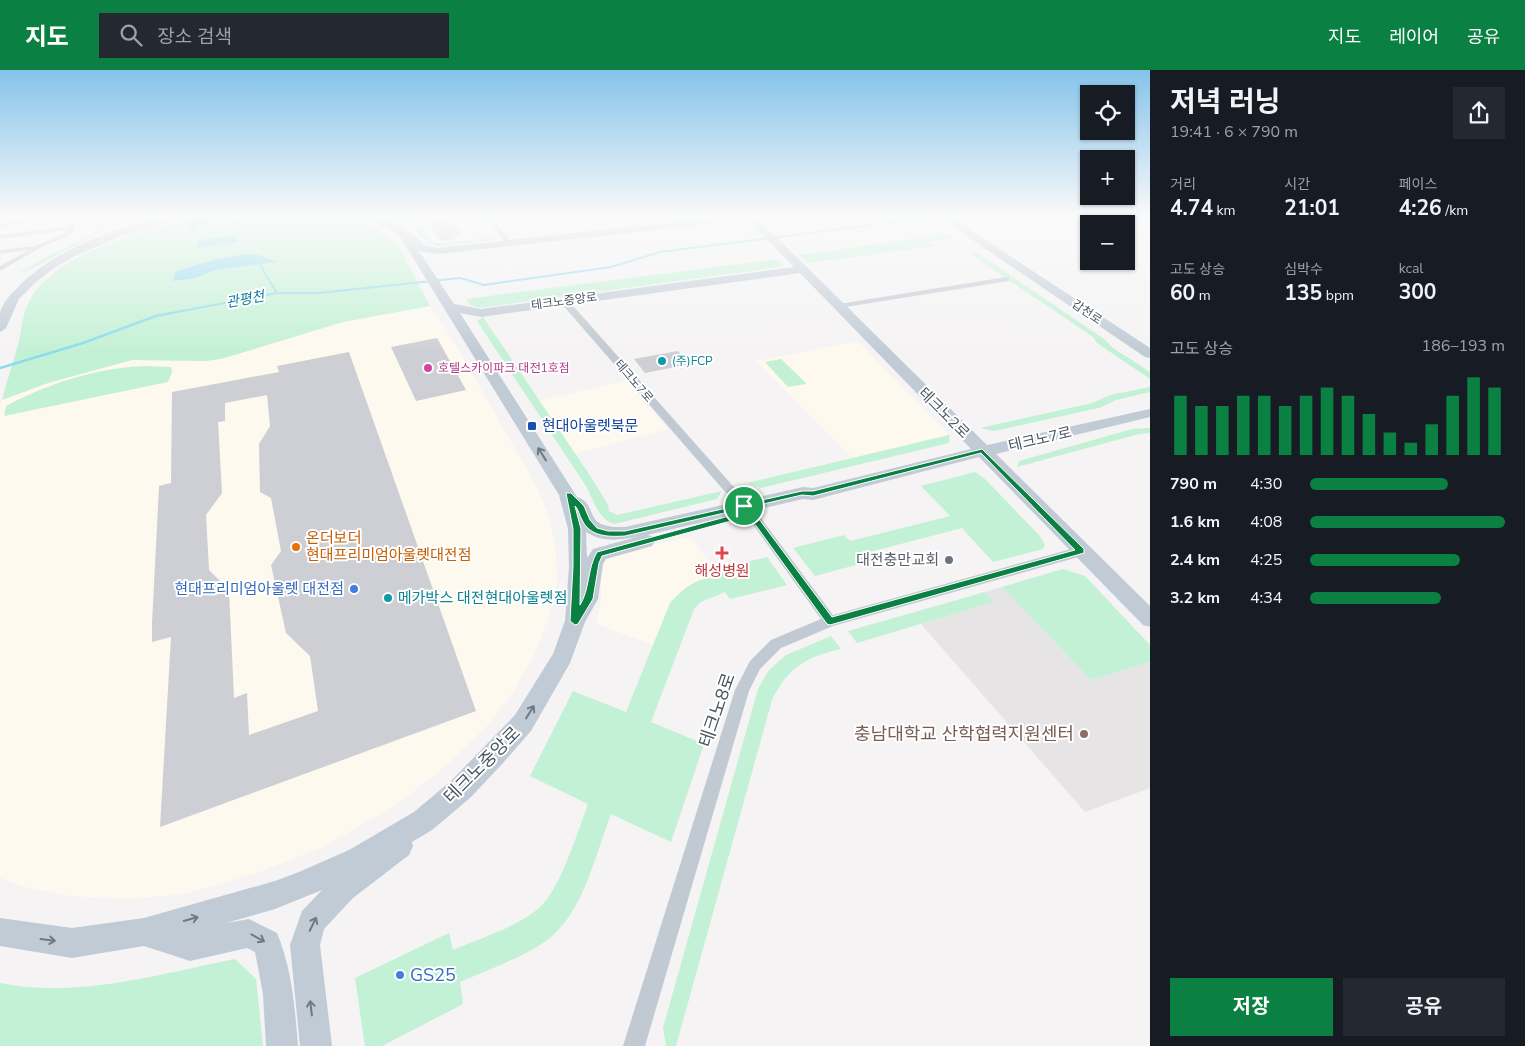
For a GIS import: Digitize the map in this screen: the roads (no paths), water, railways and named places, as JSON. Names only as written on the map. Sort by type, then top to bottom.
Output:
[{"type":"main road","points":[[0,326],[6,310],[24,287],[57,262]]},
{"type":"main road","points":[[428,262],[426,272],[449,304]]},
{"type":"main road","name":"테크노2로","points":[[795,262],[1150,619]]},
{"type":"main road","name":"갑천로","points":[[1011,262],[1150,354]]},
{"type":"main road","points":[[646,289],[802,269]]},
{"type":"main road","name":"테크노중앙로","points":[[449,304],[468,312],[481,313],[646,289]]},
{"type":"main road","name":"테크노중앙로","points":[[0,932],[72,943],[144,932],[275,895],[304,884],[358,859],[423,821],[461,789],[495,755],[523,723],[562,657],[575,621],[578,566],[577,529],[568,495],[449,304]]},
{"type":"main road","points":[[465,330],[471,320],[481,313]]},
{"type":"main road","name":"테크노7로","points":[[568,495],[581,508],[586,521],[594,530],[608,534],[625,534],[806,499],[813,494],[982,451],[1003,448],[1150,413]]},
{"type":"main road","name":"테크노7로","points":[[575,621],[588,599],[594,563],[600,554],[747,509]]},
{"type":"main road","points":[[316,1046],[305,946],[312,921],[343,888],[406,842],[423,821]]},
{"type":"main road","points":[[144,932],[190,946],[249,933],[267,943],[275,966],[282,1046]]},
{"type":"street","points":[[0,268],[12,262]]},
{"type":"street","points":[[839,306],[1006,280]]},
{"type":"street","name":"테크노7로","points":[[564,301],[747,509]]},
{"type":"street","points":[[747,509],[830,621]]},
{"type":"street","name":"테크노8로","points":[[633,1046],[742,690],[756,665],[776,644],[830,621],[1082,551]]},
{"type":"water","points":[[205,262],[277,262],[216,270],[195,278],[173,281],[175,272]]},
{"type":"waterway","name":"관평천","points":[[277,293],[319,293],[460,278],[484,285],[611,267],[629,262]]},
{"type":"waterway","points":[[260,265],[277,293]]},
{"type":"waterway","name":"관평천","points":[[166,314],[277,293]]},
{"type":"waterway","name":"관평천","points":[[0,368],[83,343],[156,316],[172,313]]},
{"type":"place","name":"(주)FCP","points":[[662,361]]},
{"type":"place","name":"호텔스카이파크 대전1호점","points":[[428,368]]},
{"type":"place","name":"현대아울렛북문","points":[[532,426]]},
{"type":"place","name":"온더보더 현대프리미엄아울렛대전점","points":[[296,547]]},
{"type":"place","name":"해성병원","points":[[722,553]]},
{"type":"place","name":"대전충만교회","points":[[949,560]]},
{"type":"place","name":"현대프리미엄아울렛 대전점","points":[[354,589]]},
{"type":"place","name":"메가박스 대전현대아울렛점","points":[[388,598]]},
{"type":"place","name":"충남대학교 산학협력지원센터","points":[[1084,734]]},
{"type":"place","name":"GS25","points":[[400,975]]}]
